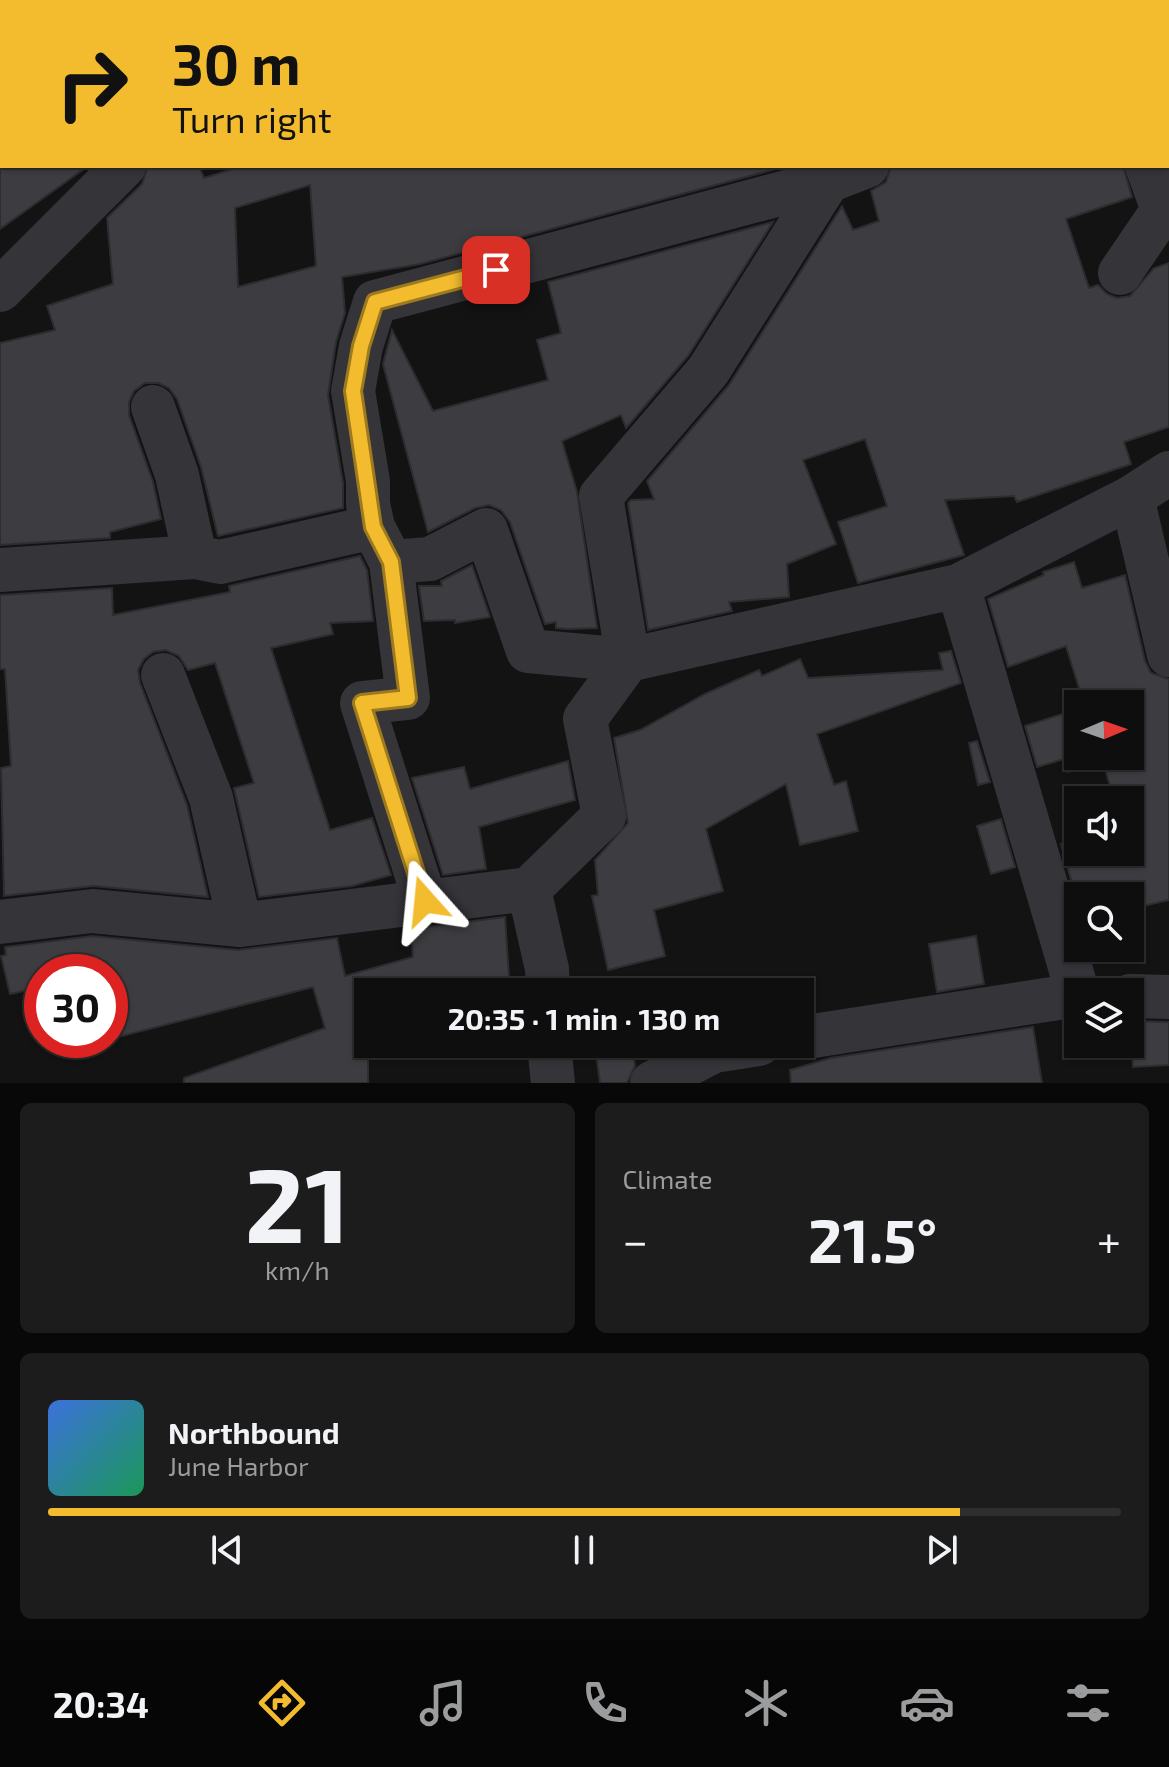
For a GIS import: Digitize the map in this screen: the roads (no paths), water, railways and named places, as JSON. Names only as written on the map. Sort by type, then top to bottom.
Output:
[{"type":"street","points":[[0,290],[122,168]]},
{"type":"street","points":[[1120,273],[1166,211],[1148,168]]},
{"type":"street","points":[[425,901],[362,703],[408,698],[353,391],[361,346],[375,302],[847,174]]},
{"type":"street","points":[[0,922],[92,911],[240,925],[529,889],[604,816],[585,719],[628,660],[601,496],[708,371],[847,174]]},
{"type":"street","points":[[153,407],[177,475],[195,557]]},
{"type":"street","points":[[0,570],[195,557],[220,562],[382,544],[430,559],[486,530],[528,651],[628,660],[958,586],[1132,497],[1169,473]]},
{"type":"street","points":[[1132,497],[1169,655]]},
{"type":"street","points":[[958,586],[1073,978]]},
{"type":"street","points":[[163,675],[211,798],[240,925]]},
{"type":"street","points":[[529,889],[547,978]]},
{"type":"street","points":[[1144,996],[1169,997]]},
{"type":"street","points":[[814,1036],[1064,997]]},
{"type":"street","points":[[550,1058],[553,1083]]},
{"type":"street","points":[[652,1083],[718,1067]]}]
